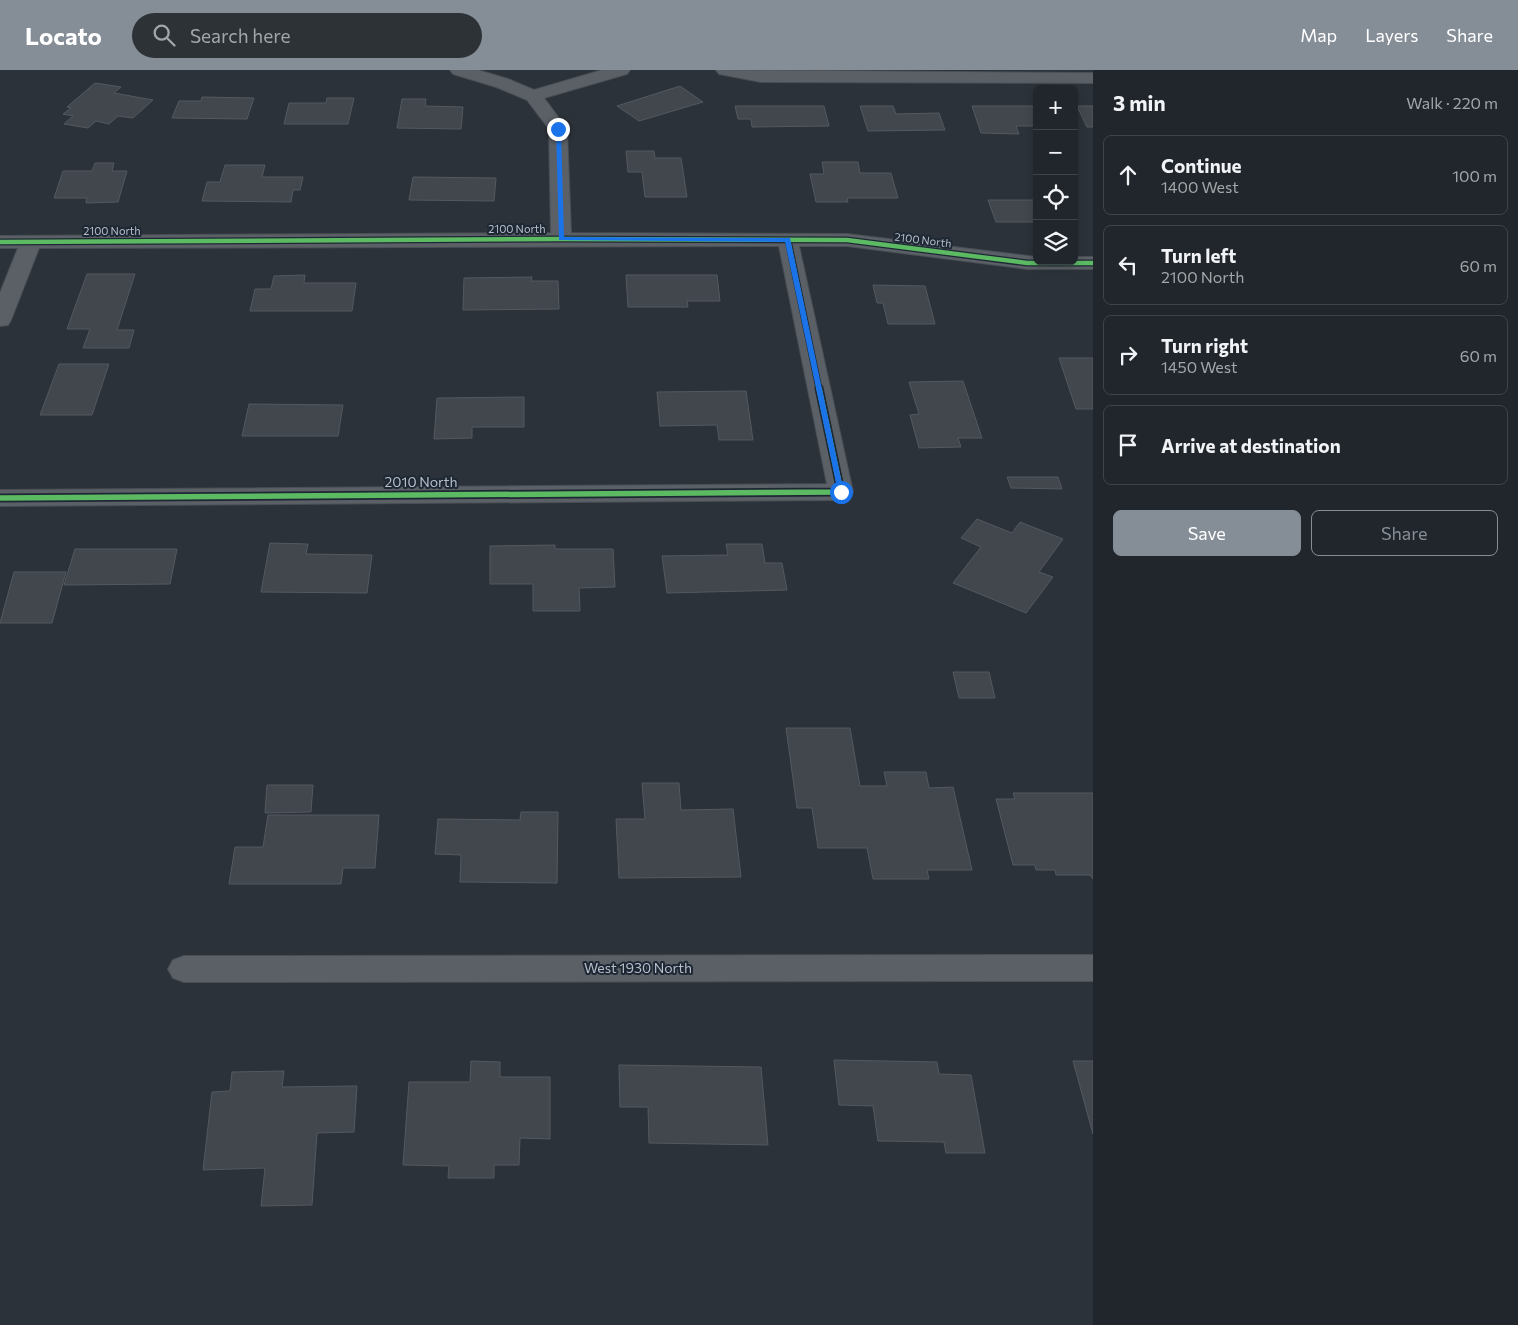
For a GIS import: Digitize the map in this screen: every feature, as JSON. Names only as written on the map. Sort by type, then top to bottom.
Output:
[{"type":"street","points":[[459,70],[502,83],[533,96],[558,129],[561,239]]},
{"type":"street","points":[[533,96],[622,70]]},
{"type":"street","points":[[725,70],[761,76],[785,77],[1093,78]]},
{"type":"street","name":"2100 North","points":[[0,242],[561,239],[848,240],[1027,263],[1093,263]]},
{"type":"street","name":"2010 North","points":[[0,498],[841,492],[788,240]]},
{"type":"street","points":[[0,320],[31,242]]},
{"type":"street","name":"West 1930 North","points":[[184,969],[1093,968]]},
{"type":"building","points":[[95,83],[121,87],[114,93],[153,100],[133,118],[118,116],[109,124],[96,121],[88,128],[64,124],[73,116],[63,114],[71,108],[67,107]]},
{"type":"building","points":[[680,86],[703,102],[639,121],[617,106]]},
{"type":"building","points":[[202,97],[254,98],[247,119],[172,118],[179,101],[201,101]]},
{"type":"building","points":[[327,98],[354,98],[348,124],[284,124],[289,103],[326,103]]},
{"type":"building","points":[[402,99],[426,99],[425,106],[463,107],[461,129],[397,128]]},
{"type":"building","points":[[735,106],[824,106],[829,126],[752,127],[751,119],[738,119]]},
{"type":"building","points":[[860,106],[893,106],[896,114],[939,113],[945,130],[868,131]]},
{"type":"building","points":[[972,106],[1033,106],[1033,126],[1016,126],[1019,134],[981,133]]},
{"type":"building","points":[[1078,106],[1093,106],[1093,127],[1087,127]]},
{"type":"building","points":[[626,151],[654,151],[655,158],[681,158],[687,197],[645,197],[642,172],[628,172]]},
{"type":"building","points":[[822,162],[858,162],[860,173],[891,173],[898,198],[847,198],[848,202],[816,202],[810,174],[824,174]]},
{"type":"building","points":[[95,163],[114,163],[112,171],[127,171],[118,202],[86,203],[87,198],[54,198],[63,171],[92,171]]},
{"type":"building","points":[[225,165],[265,165],[262,177],[303,177],[300,190],[293,190],[291,202],[202,201],[207,182],[220,182]]},
{"type":"building","points":[[413,177],[496,178],[494,201],[409,200]]},
{"type":"building","points":[[988,200],[1033,200],[1033,222],[996,222]]},
{"type":"building","points":[[87,274],[135,274],[117,330],[134,330],[129,348],[83,348],[90,329],[67,329]]},
{"type":"building","points":[[305,275],[304,283],[356,283],[352,311],[250,311],[255,289],[271,289],[274,276]]},
{"type":"building","points":[[626,275],[717,275],[720,301],[687,301],[688,307],[628,307]]},
{"type":"building","points":[[532,277],[531,281],[558,281],[559,309],[463,310],[464,278]]},
{"type":"building","points":[[873,285],[925,286],[935,324],[888,324],[883,303],[877,303]]},
{"type":"building","points":[[1059,358],[1093,358],[1093,409],[1076,409]]},
{"type":"building","points":[[59,364],[109,364],[92,415],[40,415]]},
{"type":"building","points":[[963,381],[982,438],[958,438],[961,447],[919,448],[910,415],[919,414],[909,382]]},
{"type":"building","points":[[746,391],[753,440],[719,440],[717,425],[660,426],[657,392]]},
{"type":"building","points":[[524,397],[524,427],[472,427],[472,438],[434,439],[437,398]]},
{"type":"building","points":[[249,404],[343,405],[338,436],[242,436]]},
{"type":"building","points":[[1007,477],[1058,477],[1062,489],[1011,488]]},
{"type":"building","points":[[977,519],[1012,533],[1020,522],[1063,539],[1039,572],[1053,577],[1026,613],[953,583],[981,547],[961,538]]},
{"type":"building","points":[[270,543],[308,544],[306,554],[372,555],[367,593],[261,592]]},
{"type":"building","points":[[726,544],[762,544],[765,563],[782,563],[787,590],[667,593],[662,556],[728,555]]},
{"type":"building","points":[[555,545],[555,549],[613,549],[615,587],[579,588],[580,611],[533,611],[533,584],[490,584],[490,546]]},
{"type":"building","points":[[75,549],[177,549],[170,584],[64,585]]},
{"type":"building","points":[[14,572],[66,572],[52,623],[0,623]]},
{"type":"building","points":[[953,672],[989,672],[995,698],[959,698]]},
{"type":"building","points":[[786,728],[850,728],[860,786],[887,786],[884,772],[926,772],[929,788],[953,787],[972,870],[927,870],[929,879],[873,879],[867,848],[818,848],[812,808],[797,808]]},
{"type":"building","points":[[642,783],[679,783],[681,810],[733,809],[741,877],[619,878],[616,819],[645,819]]},
{"type":"building","points":[[267,785],[313,785],[311,812],[265,813]]},
{"type":"building","points":[[1013,793],[1093,793],[1093,879],[1090,875],[1056,875],[1055,870],[1036,870],[1035,865],[1013,865],[996,799],[1015,799]]},
{"type":"building","points":[[521,812],[558,812],[557,883],[460,882],[461,855],[435,854],[438,819],[520,820]]},
{"type":"building","points":[[268,815],[379,815],[375,868],[343,868],[341,884],[229,884],[235,847],[263,847]]},
{"type":"building","points":[[834,1060],[937,1062],[939,1074],[971,1075],[985,1153],[946,1153],[944,1142],[878,1141],[873,1106],[839,1105]]},
{"type":"building","points":[[471,1061],[500,1062],[500,1077],[550,1077],[550,1139],[520,1138],[519,1165],[494,1165],[494,1178],[448,1178],[449,1166],[403,1165],[409,1082],[470,1082]]},
{"type":"building","points":[[1073,1061],[1093,1061],[1093,1134]]},
{"type":"building","points":[[619,1065],[761,1067],[768,1145],[649,1143],[648,1107],[620,1107]]},
{"type":"building","points":[[284,1071],[282,1087],[357,1086],[354,1132],[317,1133],[312,1205],[261,1206],[265,1168],[203,1170],[212,1092],[230,1091],[232,1072]]},
{"type":"cycle path","points":[[0,242],[561,239],[847,240],[1027,263],[1093,263]]},
{"type":"cycle path","points":[[0,498],[841,492],[788,240]]},
{"type":"route","points":[[558,129],[561,239],[788,240],[841,492]]}]
